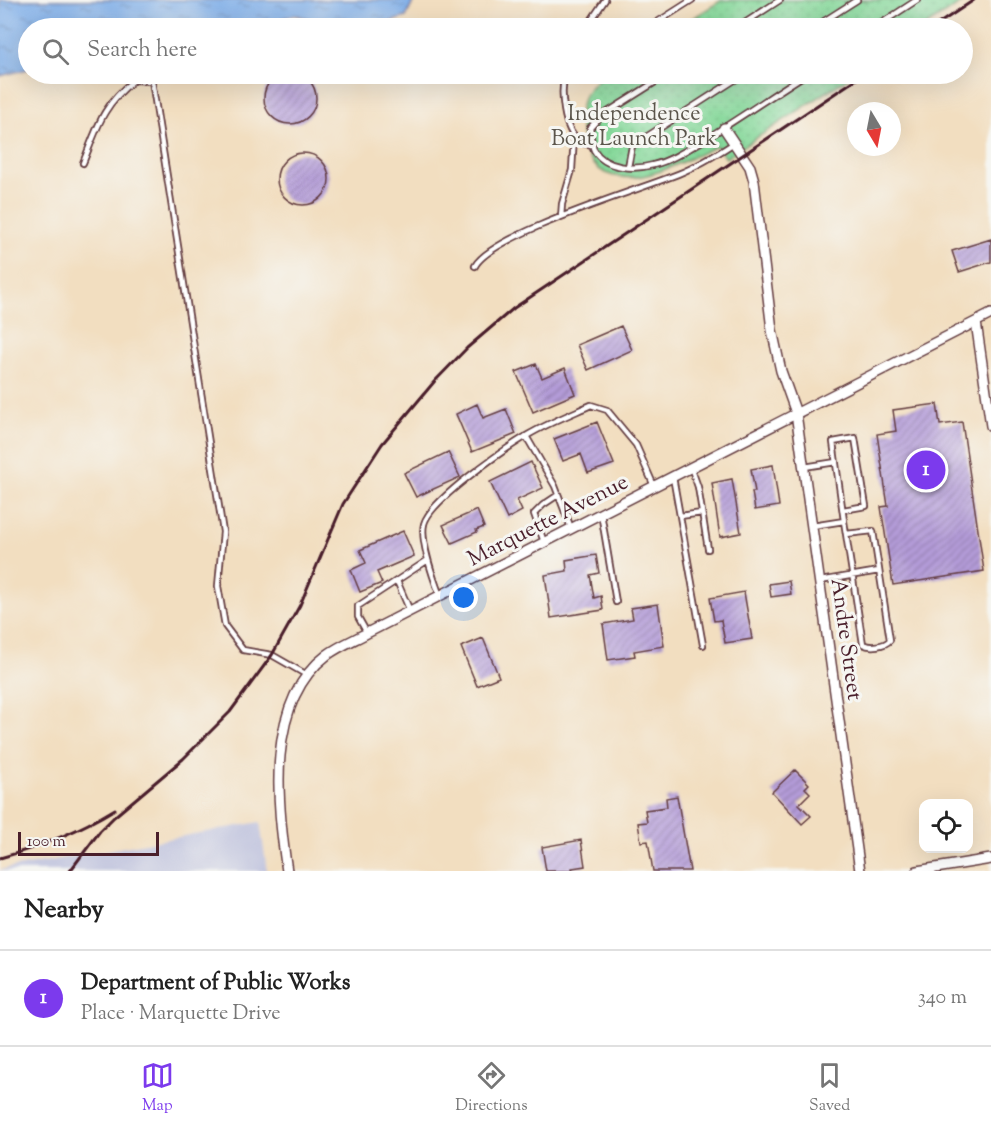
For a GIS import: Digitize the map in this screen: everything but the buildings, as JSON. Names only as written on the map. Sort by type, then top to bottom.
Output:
[{"type":"street","name":"Andre Street","points":[[724,128],[750,167],[754,181],[772,330],[781,371],[796,413],[860,871]]},
{"type":"street","name":"Marquette Avenue","points":[[287,871],[280,813],[280,759],[284,730],[296,691],[326,655],[991,314]]},
{"type":"street","points":[[976,322],[991,426]]},
{"type":"street","points":[[917,871],[991,859]]},
{"type":"lane","points":[[593,18],[605,0]]},
{"type":"lane","points":[[664,18],[692,0]]},
{"type":"lane","points":[[752,18],[780,0]]},
{"type":"lane","points":[[829,18],[857,0]]},
{"type":"lane","points":[[889,18],[917,0]]},
{"type":"lane","points":[[83,163],[104,110],[117,93],[129,84]]},
{"type":"lane","points":[[152,84],[223,532],[218,586],[225,626],[243,650],[272,655],[307,675]]},
{"type":"lane","points":[[564,84],[564,114],[570,130],[580,142],[593,145]]},
{"type":"lane","points":[[652,84],[600,117],[590,128],[595,151],[604,160],[620,167],[654,165],[673,157],[724,128],[791,84]]},
{"type":"lane","points":[[628,167],[632,146],[728,84]]},
{"type":"lane","points":[[561,217],[562,204],[572,170],[574,136]]},
{"type":"lane","points":[[475,266],[478,260],[489,251],[561,217],[678,174],[704,162],[734,143]]},
{"type":"lane","points":[[440,596],[429,570],[423,526],[428,514],[464,480],[526,436],[591,405],[607,410],[636,445],[654,486]]},
{"type":"lane","points":[[526,436],[558,495],[571,528]]},
{"type":"lane","points":[[843,510],[866,506],[855,438],[833,442],[843,510],[844,520],[846,534],[852,576],[863,644],[867,646],[886,644],[890,640],[873,531],[846,534]]},
{"type":"lane","points":[[804,467],[836,462]]},
{"type":"lane","points":[[691,467],[698,487],[708,549]]},
{"type":"lane","points":[[673,477],[703,645]]},
{"type":"lane","points":[[544,542],[534,514],[558,495]]},
{"type":"lane","points":[[601,513],[616,602]]},
{"type":"lane","points":[[680,516],[702,513]]},
{"type":"lane","points":[[812,525],[844,520]]},
{"type":"lane","points":[[367,633],[358,617],[358,606],[428,560]]},
{"type":"lane","points":[[820,581],[879,571]]},
{"type":"lane","points":[[397,580],[410,611]]},
{"type":"shaded area","points":[[260,822],[267,871],[0,871],[0,870]]},
{"type":"green space","points":[[722,0],[966,0],[938,18],[693,18]]},
{"type":"green space","name":"Independence Boat Launch Park","points":[[594,84],[839,84],[726,158],[717,146],[670,168],[645,176],[633,177],[609,175],[589,158],[584,144],[580,118],[581,105]]},
{"type":"water","points":[[0,0],[414,0],[406,17],[403,18],[307,18],[295,15],[283,18],[18,18],[18,72],[0,76]]},
{"type":"railway","points":[[947,18],[974,0]]},
{"type":"railway","points":[[70,871],[100,831],[114,817],[183,759],[230,712],[272,655],[300,605],[343,504],[382,444],[434,382],[467,348],[514,308],[849,84]]},
{"type":"railway","points":[[0,858],[59,838],[115,809]]},
{"type":"place","name":"Department of Public Works","points":[[926,470]]}]
